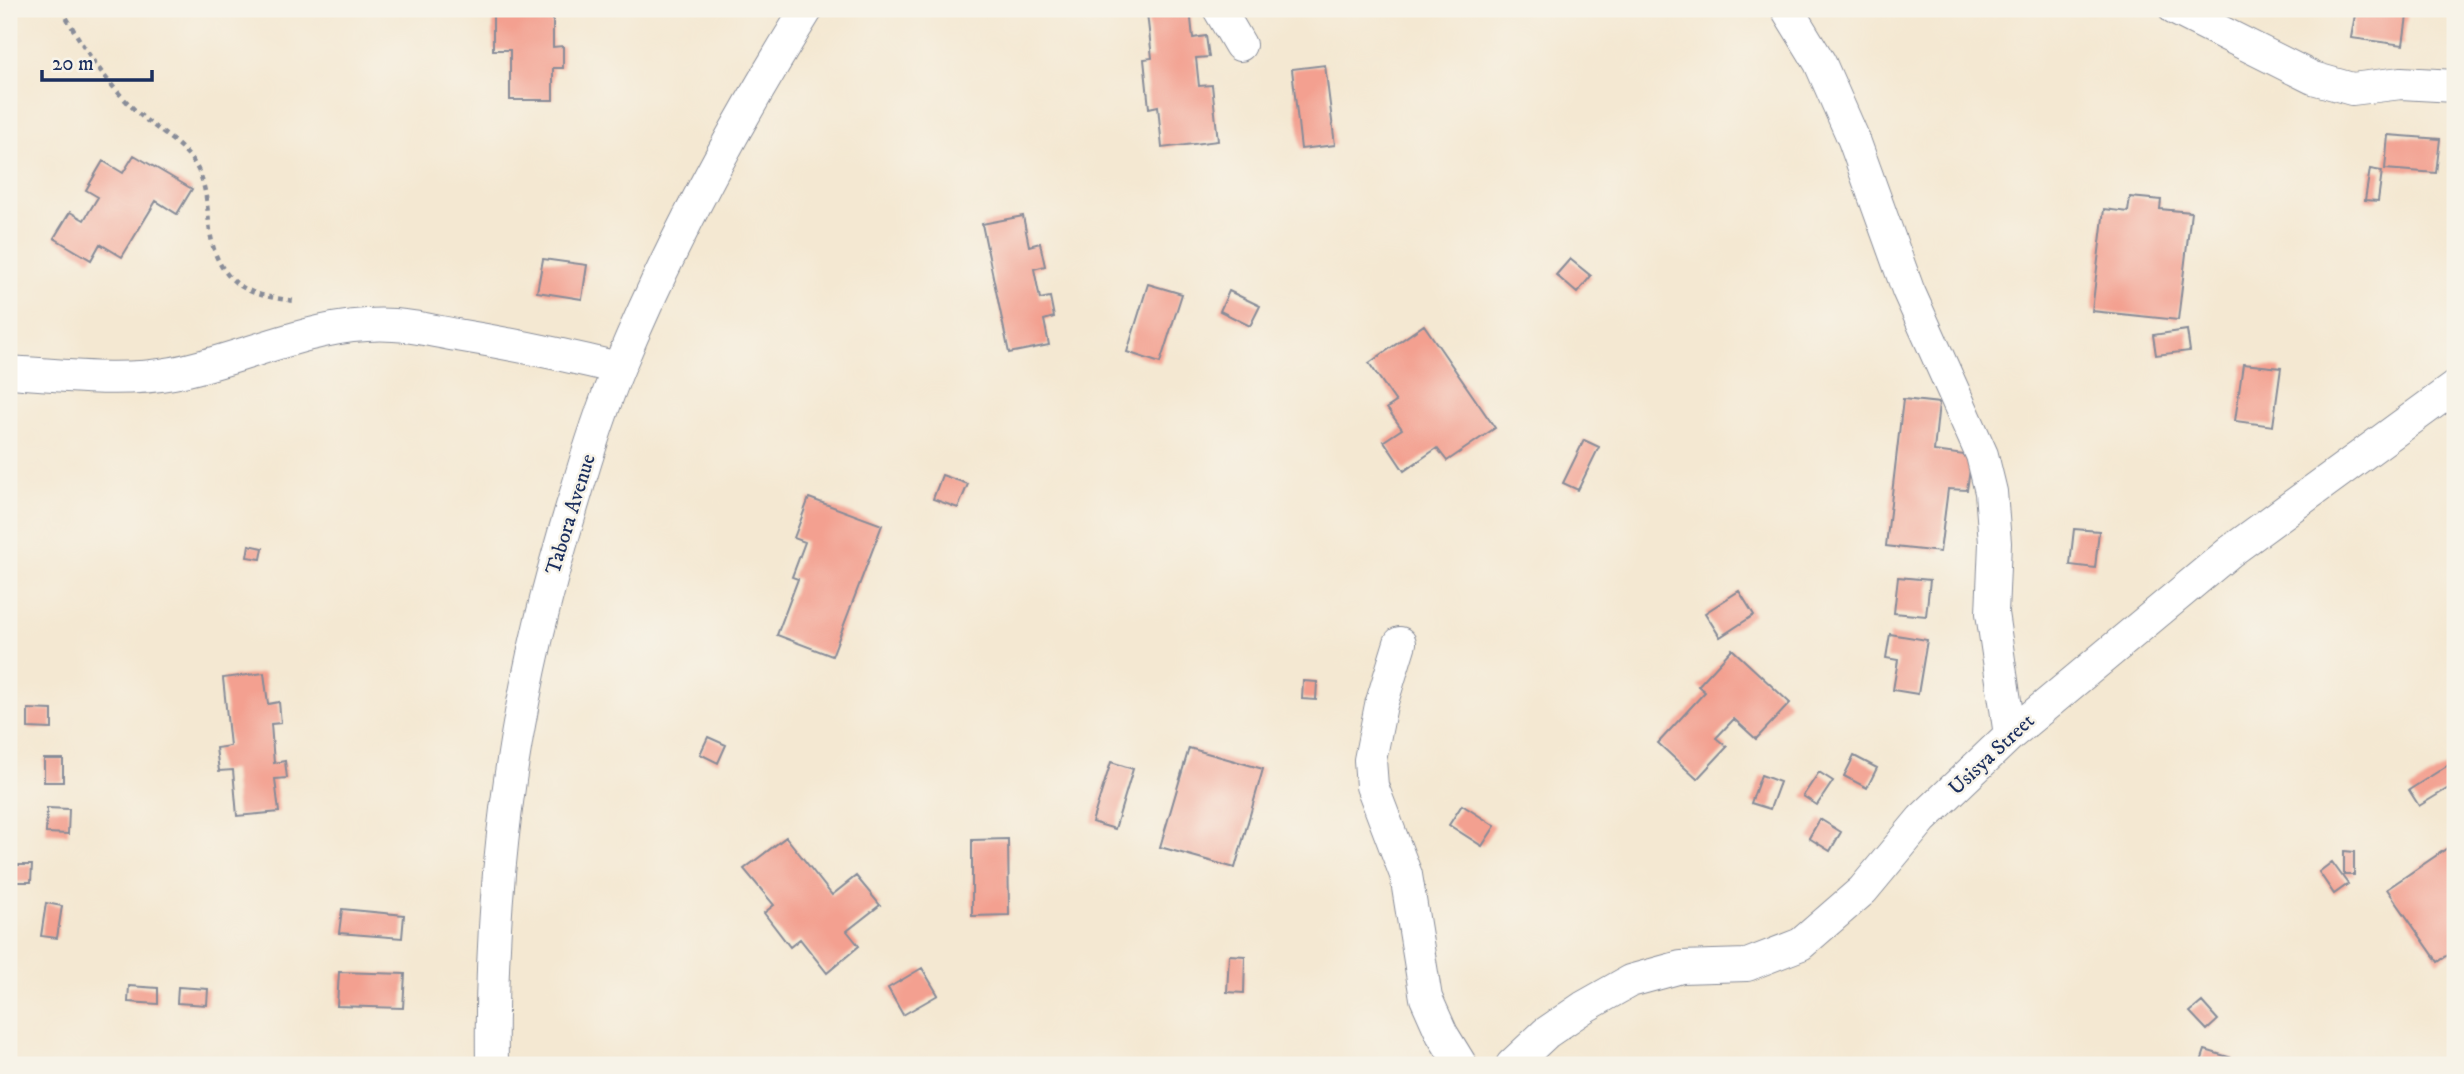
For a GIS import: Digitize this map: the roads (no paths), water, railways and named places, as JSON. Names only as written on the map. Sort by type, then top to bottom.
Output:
[{"type":"street","name":"Tabora Avenue","points":[[492,1065],[491,969],[499,861],[516,736],[535,640],[555,559],[618,368],[700,192],[807,9]]},
{"type":"street","points":[[1219,9],[1240,45]]},
{"type":"street","points":[[1787,9],[1820,63],[1844,118],[1908,290],[1982,455],[1991,492],[1995,543],[1992,613],[2010,735]]},
{"type":"street","points":[[2175,9],[2313,78],[2352,89],[2401,83],[2455,86]]},
{"type":"street","points":[[9,372],[118,378],[171,374],[230,359],[285,339],[330,330],[394,325],[530,347],[618,368]]},
{"type":"street","name":"Usisya Street","points":[[1512,1065],[1546,1033],[1584,1007],[1630,981],[1681,967],[1746,965],[1801,944],[1863,890],[1922,819],[2010,735],[2231,551],[2455,387]]},
{"type":"street","points":[[1400,643],[1381,705],[1370,760],[1372,786],[1406,875],[1426,998],[1442,1034],[1461,1065]]}]
